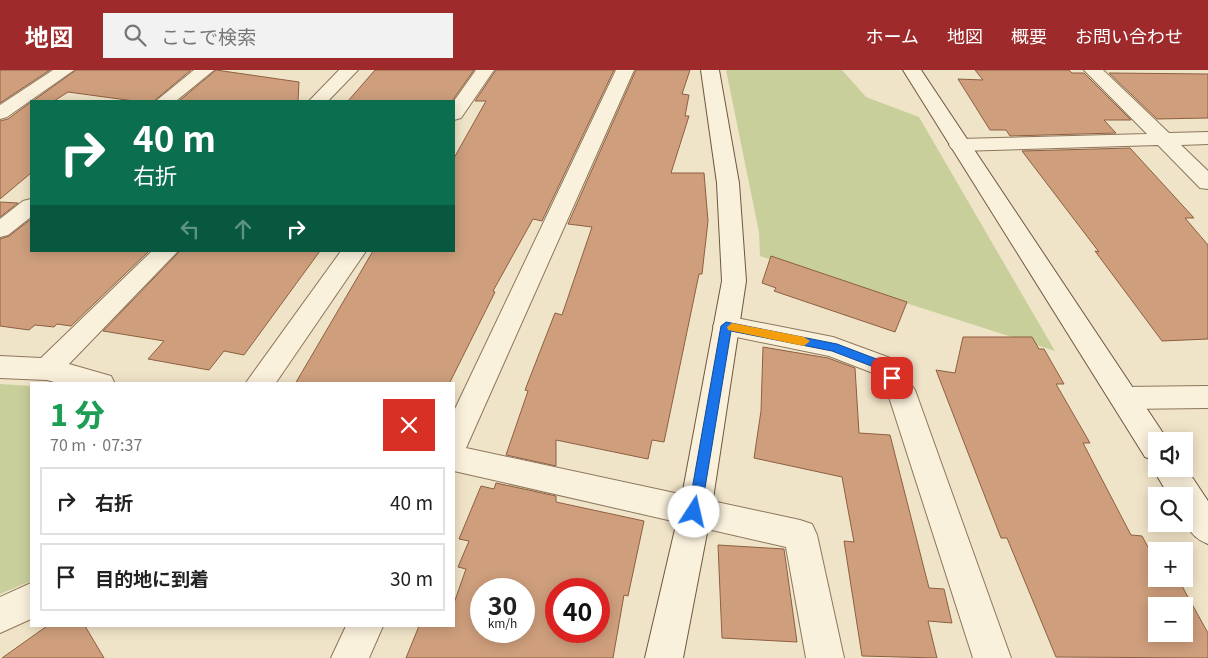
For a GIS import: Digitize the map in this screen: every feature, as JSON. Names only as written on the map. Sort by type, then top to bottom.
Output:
[{"type":"street","points":[[0,113],[65,70]]},
{"type":"street","points":[[166,100],[205,70]]},
{"type":"street","points":[[319,100],[349,70]]},
{"type":"street","points":[[455,113],[485,70]]},
{"type":"street","points":[[455,440],[625,70]]},
{"type":"street","points":[[664,658],[694,512],[734,281],[728,183],[710,70]]},
{"type":"street","points":[[912,70],[1148,436]]},
{"type":"street","points":[[1093,70],[1208,183]]},
{"type":"street","points":[[959,145],[1208,138]]},
{"type":"street","points":[[0,230],[30,207]]},
{"type":"street","points":[[46,369],[165,252]]},
{"type":"street","points":[[260,382],[353,252]]},
{"type":"street","points":[[726,326],[833,347],[883,366],[901,390],[992,658]]},
{"type":"street","points":[[0,367],[46,369],[94,382]]},
{"type":"street","points":[[1124,398],[1208,397]]},
{"type":"street","points":[[455,458],[800,535],[825,658]]},
{"type":"street","points":[[1174,477],[1208,529]]},
{"type":"street","points":[[0,615],[30,601]]},
{"type":"street","points":[[350,658],[365,627]]},
{"type":"green space","points":[[726,70],[842,70],[866,97],[919,117],[1055,351],[760,256],[759,232]]},
{"type":"green space","points":[[0,384],[30,386],[30,581],[0,594]]},
{"type":"building","points":[[0,70],[50,70],[0,103]]},
{"type":"building","points":[[76,70],[191,70],[155,100],[127,100],[68,92],[56,100],[34,100]]},
{"type":"building","points":[[216,70],[299,82],[298,100],[180,100]]},
{"type":"building","points":[[375,70],[474,70],[453,100],[349,100]]},
{"type":"building","points":[[496,70],[614,70],[542,221],[533,219],[493,291],[495,292],[450,382],[296,382],[372,252],[455,252],[455,156],[486,101],[475,101]]},
{"type":"building","points":[[636,70],[690,70],[682,94],[689,95],[685,116],[689,116],[671,173],[704,173],[708,221],[702,274],[699,274],[664,442],[652,440],[648,459],[556,440],[556,466],[506,455],[528,391],[525,390],[555,313],[562,315],[592,227],[568,224]]},
{"type":"building","points":[[975,70],[1069,70],[1072,73],[1084,73],[1131,120],[1104,120],[1116,133],[1010,136],[1006,130],[990,130],[958,79],[983,80]]},
{"type":"building","points":[[1109,73],[1208,74],[1208,118],[1157,119]]},
{"type":"building","points":[[30,103],[30,174],[0,199],[0,121],[8,119]]},
{"type":"building","points":[[1130,148],[1194,218],[1185,218],[1208,245],[1208,339],[1162,341],[1095,251],[1099,252],[1022,151]]},
{"type":"building","points":[[0,202],[18,203],[0,217]]},
{"type":"building","points":[[30,220],[30,252],[148,252],[71,326],[57,324],[54,327],[35,325],[29,330],[0,326],[0,239],[9,236]]},
{"type":"building","points":[[179,252],[319,252],[244,355],[224,351],[209,370],[148,359],[164,341],[103,331]]},
{"type":"building","points":[[771,256],[907,302],[895,332],[774,291],[776,288],[762,283]]},
{"type":"building","points":[[963,337],[1032,337],[1039,349],[1044,349],[1064,384],[1056,384],[1090,443],[1083,443],[1131,535],[1142,536],[1148,547],[1148,587],[1182,587],[1188,597],[1148,597],[1148,642],[1193,642],[1193,606],[1208,633],[1208,658],[1056,657],[1007,538],[1001,538],[936,370],[955,373]]},
{"type":"building","points":[[763,347],[828,358],[855,368],[859,433],[890,435],[929,588],[944,589],[952,623],[928,621],[937,658],[862,656],[844,541],[854,542],[842,477],[754,458],[761,411]]},
{"type":"building","points":[[496,483],[556,496],[556,502],[644,521],[628,596],[624,595],[613,658],[406,658],[419,627],[455,627],[455,600],[466,569],[458,567],[469,541],[459,539],[481,486],[494,489]]},
{"type":"building","points":[[718,545],[784,549],[797,642],[722,638]]},
{"type":"building","points":[[46,627],[86,627],[104,658],[2,658]]},
{"type":"slow traffic","points":[[732,327],[804,341]]},
{"type":"route","points":[[694,512],[726,326],[833,347],[883,366],[892,378]]}]
